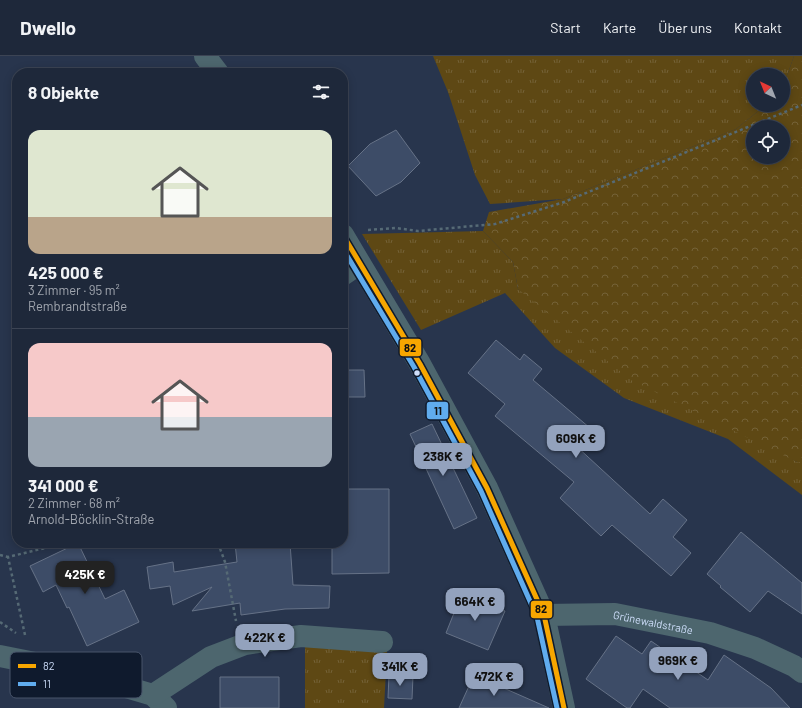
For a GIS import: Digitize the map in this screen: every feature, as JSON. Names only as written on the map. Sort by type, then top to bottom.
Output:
[{"type":"street","points":[[205,56],[214,68]]},
{"type":"street","points":[[348,243],[420,364],[487,488],[544,615],[564,708]]},
{"type":"street","name":"Grünewaldstraße","points":[[544,615],[615,614],[710,633],[755,648],[794,666],[802,672]]},
{"type":"street","points":[[142,696],[159,702],[211,656],[245,644],[301,636],[382,642]]},
{"type":"street","points":[[0,656],[10,658]]},
{"type":"lane","points":[[348,276],[362,266]]},
{"type":"path","points":[[348,235],[369,230],[396,228],[418,231],[495,224],[564,202],[802,105]]},
{"type":"path","points":[[0,555],[8,556],[45,548]]},
{"type":"path","points":[[220,548],[225,562],[240,646]]},
{"type":"path","points":[[0,622],[25,639],[8,556]]},
{"type":"green space","points":[[433,56],[794,56],[790,68],[746,68],[746,112],[757,112],[736,129],[563,199],[490,204],[475,175],[448,92]]},
{"type":"green space","points":[[794,56],[802,56],[802,462],[797,462],[631,380],[518,289],[513,262],[483,231],[489,212],[563,199],[736,129],[746,121],[746,164],[790,164],[790,120],[747,120],[757,112],[790,112],[790,68]]},
{"type":"green space","points":[[483,231],[513,262],[518,289],[797,462],[802,462],[802,495],[728,439],[624,398],[555,348],[505,293],[421,330],[362,234]]},
{"type":"green space","points":[[305,646],[387,651],[384,708],[305,708]]},
{"type":"building","points":[[396,130],[420,163],[401,182],[376,196],[348,166],[370,144]]},
{"type":"building","points":[[496,340],[520,360],[524,354],[542,369],[533,380],[590,428],[575,445],[650,514],[663,499],[687,520],[673,537],[691,553],[671,576],[612,525],[601,536],[560,498],[574,482],[495,416],[505,404],[468,373]]},
{"type":"building","points":[[348,370],[364,370],[365,397],[348,397]]},
{"type":"building","points":[[432,424],[477,518],[454,529],[410,434]]},
{"type":"building","points":[[348,489],[389,489],[389,573],[332,574],[332,548],[348,548]]},
{"type":"building","points":[[741,532],[802,583],[802,614],[768,591],[750,612],[707,574]]},
{"type":"building","points":[[68,548],[80,548],[105,599],[124,590],[139,622],[87,646],[69,607],[67,608],[56,585],[43,592],[30,566]]},
{"type":"building","points":[[236,548],[290,548],[293,585],[330,586],[329,608],[285,609],[241,615],[240,603],[192,611],[212,587],[173,605],[170,586],[150,589],[147,567],[173,562],[174,572],[237,562]]},
{"type":"building","points":[[462,593],[505,611],[488,650],[446,633]]},
{"type":"building","points":[[616,636],[642,654],[651,641],[708,680],[724,655],[771,688],[790,708],[670,708],[643,689],[630,708],[627,708],[586,679]]},
{"type":"building","points":[[389,675],[413,676],[412,699],[388,698]]},
{"type":"building","points":[[474,675],[549,708],[459,708]]},
{"type":"building","points":[[220,677],[279,677],[279,708],[220,708]]},
{"type":"transit line","name":"82","points":[[348,243],[420,364],[487,488],[544,615],[564,708]]},
{"type":"transit line","name":"11","points":[[348,257],[414,367],[481,491],[537,617],[557,708]]}]
